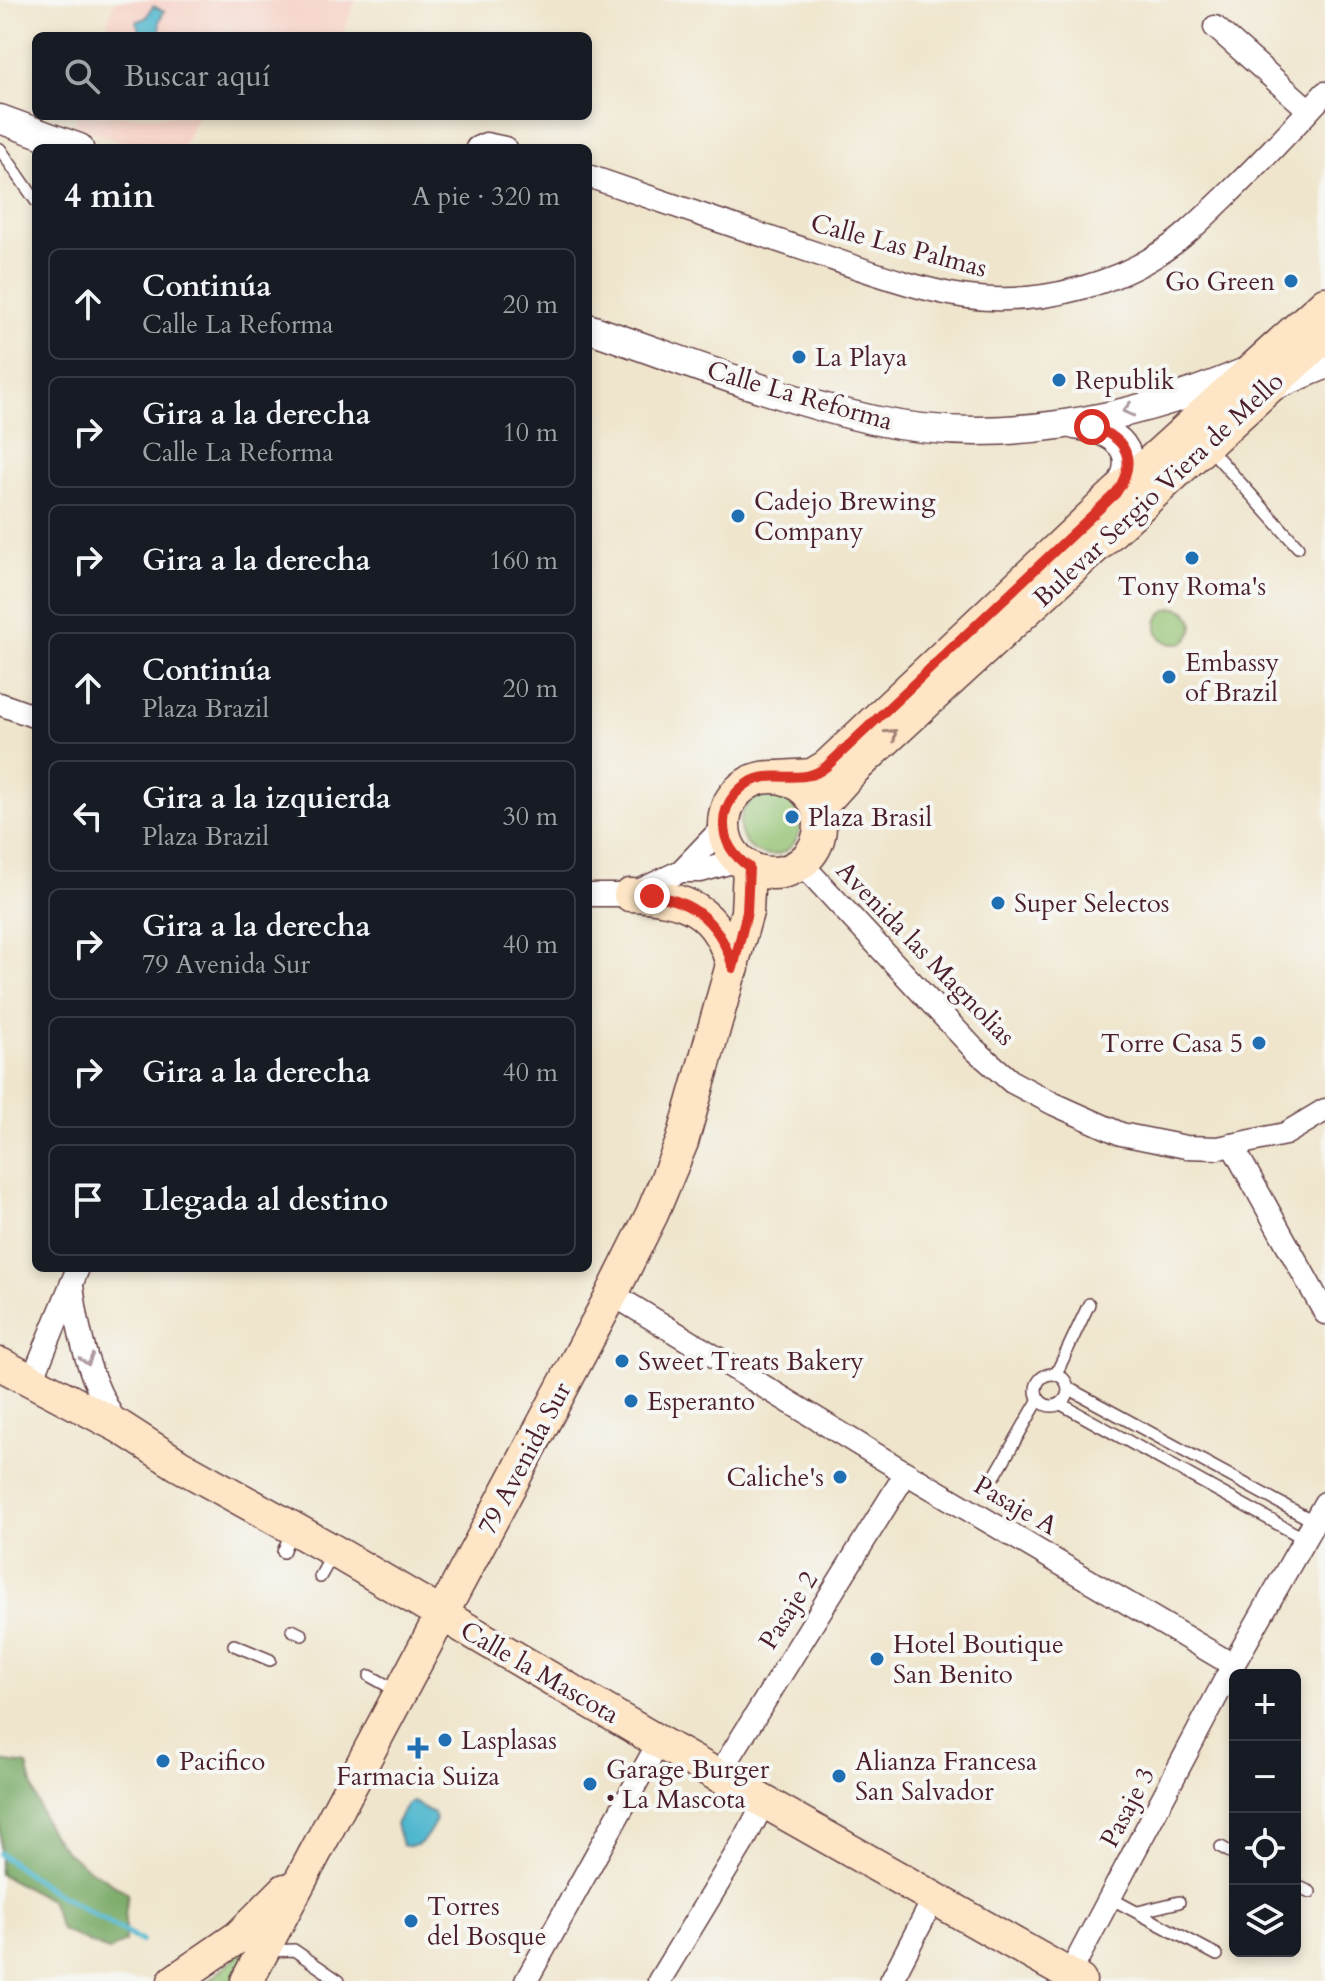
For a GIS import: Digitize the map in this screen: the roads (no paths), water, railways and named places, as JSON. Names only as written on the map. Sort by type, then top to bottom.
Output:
[{"type":"main road","name":"Bulevar Sergio Viera de Mello","points":[[818,809],[854,769],[1206,445],[1325,303]]},
{"type":"main road","name":"Bulevar Sergio Viera de Mello","points":[[779,777],[812,775],[827,766],[1116,493],[1261,378],[1325,336]]},
{"type":"main road","points":[[765,777],[779,777],[803,788],[818,809],[819,838],[813,851],[793,867],[768,873],[744,864],[727,841],[723,827],[727,805],[740,789],[751,781],[765,777]]},
{"type":"main road","name":"79 Avenida Sur","points":[[251,1944],[307,1868],[652,1214],[682,1142],[733,968],[747,912],[744,864]]},
{"type":"main road","name":"79 Avenida Sur","points":[[747,912],[793,867]]},
{"type":"main road","points":[[630,895],[671,898],[703,914],[724,942],[733,968]]},
{"type":"main road","name":"Calle la Mascota","points":[[0,1364],[120,1427],[327,1564],[440,1614],[933,1900],[1075,1978]]},
{"type":"main road","points":[[174,1981],[251,1944]]},
{"type":"main road","points":[[198,1981],[228,1954],[251,1944]]},
{"type":"main road","points":[[247,1981],[251,1944]]},
{"type":"street","points":[[1215,27],[1309,110]]},
{"type":"street","name":"Calle Las Palmas","points":[[592,177],[871,273],[980,298],[1027,298],[1095,283],[1124,273],[1159,254],[1185,235],[1325,93]]},
{"type":"street","points":[[0,119],[68,144]]},
{"type":"street","name":"Calle La Reforma","points":[[592,329],[791,397],[874,420],[941,430],[987,431],[1066,424],[1325,365]]},
{"type":"street","name":"Calle La Reforma","points":[[1066,424],[1102,431],[1122,445],[1129,467],[1116,493]]},
{"type":"street","points":[[0,704],[32,716]]},
{"type":"street","points":[[592,895],[630,895],[681,871],[723,827]]},
{"type":"street","points":[[681,871],[744,864]]},
{"type":"street","name":"Avenida las Magnolias","points":[[793,867],[974,1049],[1012,1082],[1054,1104],[1121,1134],[1186,1147],[1218,1148],[1285,1134],[1325,1110]]},
{"type":"street","points":[[1232,1145],[1325,1313]]},
{"type":"street","points":[[32,1380],[75,1277]]},
{"type":"street","points":[[75,1277],[77,1320],[91,1373],[99,1396],[120,1427]]},
{"type":"street","name":"Pasaje A","points":[[612,1294],[906,1473],[1233,1665]]},
{"type":"street","name":"Pasaje 2","points":[[718,1776],[906,1473]]},
{"type":"street","points":[[1233,1665],[1315,1521]]},
{"type":"street","name":"Pasaje 3","points":[[1075,1978],[1110,1898],[1233,1665]]},
{"type":"street","points":[[526,1981],[659,1742]]},
{"type":"street","points":[[659,1981],[764,1802]]},
{"type":"street","points":[[891,1981],[933,1900]]},
{"type":"lane","points":[[0,149],[32,195]]},
{"type":"lane","points":[[1206,445],[1298,547]]},
{"type":"lane","points":[[1056,1374],[1089,1304]]},
{"type":"lane","points":[[996,1474],[1039,1399],[1036,1387],[1039,1380],[1043,1376],[1056,1374],[1062,1377],[1068,1388],[1315,1521]]},
{"type":"lane","points":[[1061,1404],[1068,1388]]},
{"type":"lane","points":[[1039,1399],[1050,1405],[1061,1404],[1315,1521]]},
{"type":"lane","points":[[234,1645],[270,1660]]},
{"type":"lane","points":[[370,1676],[399,1692]]},
{"type":"lane","points":[[1221,1847],[1229,1852]]},
{"type":"lane","points":[[1301,1888],[1310,1892]]},
{"type":"lane","points":[[1110,1898],[1217,1955]]},
{"type":"lane","points":[[1138,1913],[1179,1902]]},
{"type":"lane","points":[[251,1944],[294,1950],[339,1981]]},
{"type":"water","points":[[153,6],[164,11],[159,22],[161,32],[140,32],[136,22],[146,18]]},
{"type":"water","points":[[413,1802],[433,1813],[436,1820],[419,1844],[402,1845],[396,1824],[407,1804]]},
{"type":"waterway","points":[[0,1854],[47,1888],[141,1941]]},
{"type":"place","name":"Go Green","points":[[1291,281]]},
{"type":"place","name":"La Playa","points":[[799,357]]},
{"type":"place","name":"Republik","points":[[1059,380]]},
{"type":"place","name":"Cadejo Brewing Company","points":[[738,516]]},
{"type":"place","name":"Tony Roma's","points":[[1192,558]]},
{"type":"place","name":"Embassy of Brazil","points":[[1169,677]]},
{"type":"place","name":"Plaza Brasil","points":[[792,817]]},
{"type":"place","name":"Super Selectos","points":[[998,903]]},
{"type":"place","name":"Torre Casa 5","points":[[1259,1043]]},
{"type":"place","name":"Sweet Treats Bakery","points":[[622,1361]]},
{"type":"place","name":"Esperanto","points":[[631,1401]]},
{"type":"place","name":"Caliche's","points":[[840,1477]]},
{"type":"place","name":"Hotel Boutique San Benito","points":[[877,1659]]},
{"type":"place","name":"Lasplasas","points":[[445,1740]]},
{"type":"place","name":"Farmacia Suiza","points":[[418,1748]]},
{"type":"place","name":"Pacifico","points":[[163,1761]]},
{"type":"place","name":"Alianza Francesa San Salvador","points":[[839,1776]]},
{"type":"place","name":"Garage Burger • La Mascota","points":[[590,1784]]},
{"type":"place","name":"Torres del Bosque","points":[[411,1921]]}]
